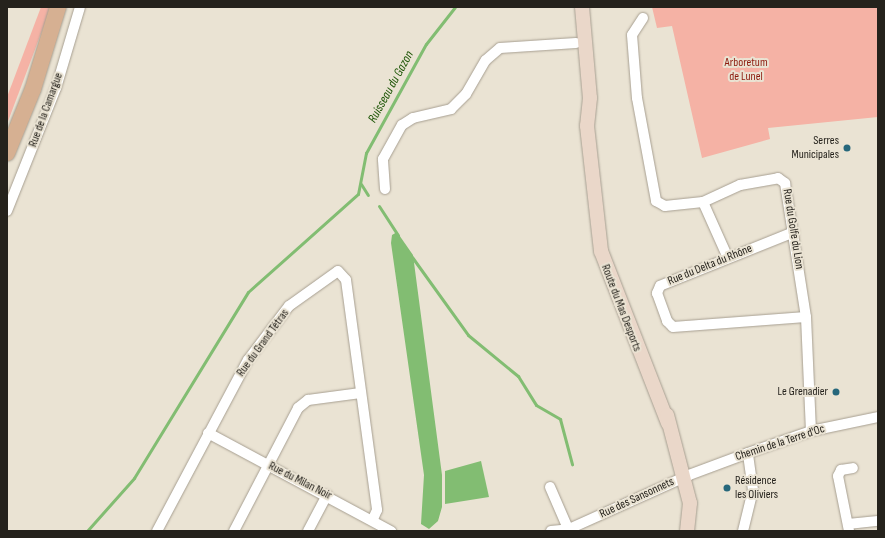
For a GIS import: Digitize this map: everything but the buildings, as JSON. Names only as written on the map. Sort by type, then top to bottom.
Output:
[{"type":"main road","points":[[7,153],[33,88],[58,7]]},
{"type":"street","name":"Rue de la Camargue","points":[[7,211],[56,88],[80,7]]},
{"type":"street","name":"Route du Mas Desports","points":[[575,7],[580,42],[587,126],[598,213],[605,250],[668,423],[690,502],[687,531]]},
{"type":"street","name":"Route du Mas Desports","points":[[580,42],[582,7]]},
{"type":"street","name":"Rue du Golfe du Lion","points":[[643,18],[632,35],[637,98],[656,201],[665,206],[703,202],[740,185],[778,178],[785,182],[794,232],[806,318],[811,431]]},
{"type":"street","points":[[385,189],[383,160],[402,125],[413,118],[452,109],[466,94],[486,60],[500,48],[580,42]]},
{"type":"street","points":[[703,202],[728,258]]},
{"type":"street","name":"Rue du Delta du Rhône","points":[[794,232],[660,286],[657,293],[666,321],[673,327],[806,318]]},
{"type":"street","name":"Rue du Grand Tétras","points":[[157,531],[248,360],[276,321],[299,296],[338,271],[346,280],[377,510],[373,519]]},
{"type":"street","points":[[234,531],[298,408],[308,400],[361,393]]},
{"type":"street","name":"Chemin de la Terre d'Oc","points":[[683,477],[811,431],[878,417]]},
{"type":"street","name":"Rue du Milan Noir","points":[[208,433],[373,519],[391,531]]},
{"type":"street","points":[[743,531],[753,490],[748,453]]},
{"type":"street","points":[[853,468],[841,470],[838,476],[848,528],[878,521]]},
{"type":"street","name":"Rue des Sansonnets","points":[[551,531],[569,530],[683,477]]},
{"type":"street","points":[[550,487],[569,530]]},
{"type":"street","points":[[308,531],[327,495]]},
{"type":"green space","points":[[41,7],[51,7],[7,124],[7,97]]},
{"type":"green space","name":"Arboretum de Lunel","points":[[652,7],[878,7],[878,117],[768,128],[770,139],[702,158],[672,26],[657,28]]},
{"type":"shaded area","points":[[397,232],[413,255],[442,475],[442,507],[438,521],[429,529],[421,524],[424,475],[391,243],[392,235]]},
{"type":"shaded area","points":[[481,461],[489,497],[445,504],[445,471]]},
{"type":"waterway","name":"Ruisseau du Gazon","points":[[87,531],[134,478],[248,292],[358,194],[366,153],[426,44],[455,7]]},
{"type":"waterway","points":[[361,184],[368,195]]},
{"type":"waterway","points":[[379,206],[398,235]]},
{"type":"waterway","points":[[412,257],[468,335],[518,376],[536,405],[560,419],[572,464]]},
{"type":"place","name":"Serres Municipales","points":[[847,148]]},
{"type":"place","name":"Le Grenadier","points":[[836,392]]},
{"type":"place","name":"Résidence les Oliviers","points":[[727,488]]}]
